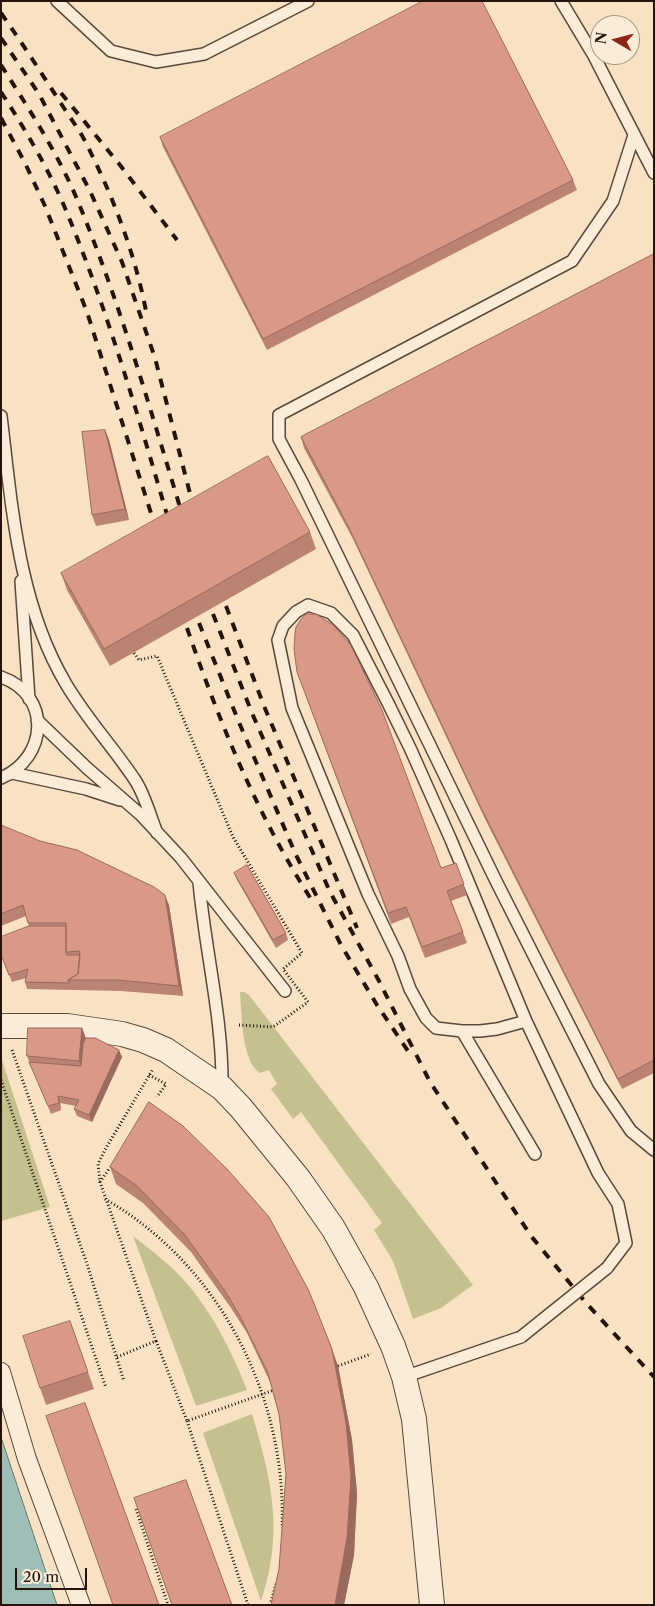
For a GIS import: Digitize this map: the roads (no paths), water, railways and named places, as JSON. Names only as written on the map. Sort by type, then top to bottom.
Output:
[{"type":"street","points":[[2,1024],[66,1026],[122,1034],[143,1040],[166,1050],[222,1088],[241,1108],[298,1178],[333,1228],[366,1287],[393,1346],[404,1377],[414,1419],[432,1605]]},
{"type":"street","points":[[1,1372],[27,1459],[81,1605]]},
{"type":"lane","points":[[57,1],[111,51],[156,62],[204,54],[308,1]]},
{"type":"lane","points":[[561,1],[594,56],[654,173]]},
{"type":"lane","points":[[634,135],[613,201],[572,261],[279,414],[279,439],[496,881],[599,1084],[631,1131],[654,1150]]},
{"type":"lane","points":[[1,416],[20,559],[29,699]]},
{"type":"lane","points":[[20,559],[45,642],[66,683],[136,781],[157,833]]},
{"type":"lane","points":[[404,1377],[521,1337],[607,1268],[626,1243],[618,1204],[598,1173],[526,1021],[418,765],[362,652],[353,635],[331,613],[308,605],[296,612],[283,626],[278,640],[292,708],[368,894],[398,956],[410,990],[426,1018],[436,1028],[462,1031],[497,1029],[526,1021]]},
{"type":"lane","points":[[1,677],[10,680],[24,691],[34,708],[37,720],[36,740],[28,759],[12,773],[1,778]]},
{"type":"lane","points":[[37,720],[141,815],[181,858],[285,991]]},
{"type":"lane","points":[[12,773],[86,789],[124,801]]},
{"type":"lane","points":[[199,882],[218,1021],[222,1060],[222,1088]]},
{"type":"lane","points":[[462,1031],[535,1154]]},
{"type":"water","points":[[1,1437],[57,1605],[1,1605]]},
{"type":"railway","points":[[1,13],[88,147],[123,227],[146,311]]},
{"type":"railway","points":[[1,38],[39,94],[90,191],[122,262],[155,358],[194,509]]},
{"type":"railway","points":[[1,65],[53,150],[79,204],[122,320],[183,517]]},
{"type":"railway","points":[[1,92],[44,163],[81,247],[122,365],[170,525]]},
{"type":"railway","points":[[61,93],[120,165],[177,240]]},
{"type":"railway","points":[[1,118],[45,206],[87,312],[157,532]]},
{"type":"railway","points":[[226,606],[264,706],[357,928]]},
{"type":"railway","points":[[213,614],[252,713],[330,892],[379,981],[430,1082],[531,1236],[587,1304],[654,1377]]},
{"type":"railway","points":[[199,623],[296,855],[341,945],[377,1005],[408,1051]]},
{"type":"railway","points":[[187,628],[212,698],[256,801],[291,867],[311,899]]}]
